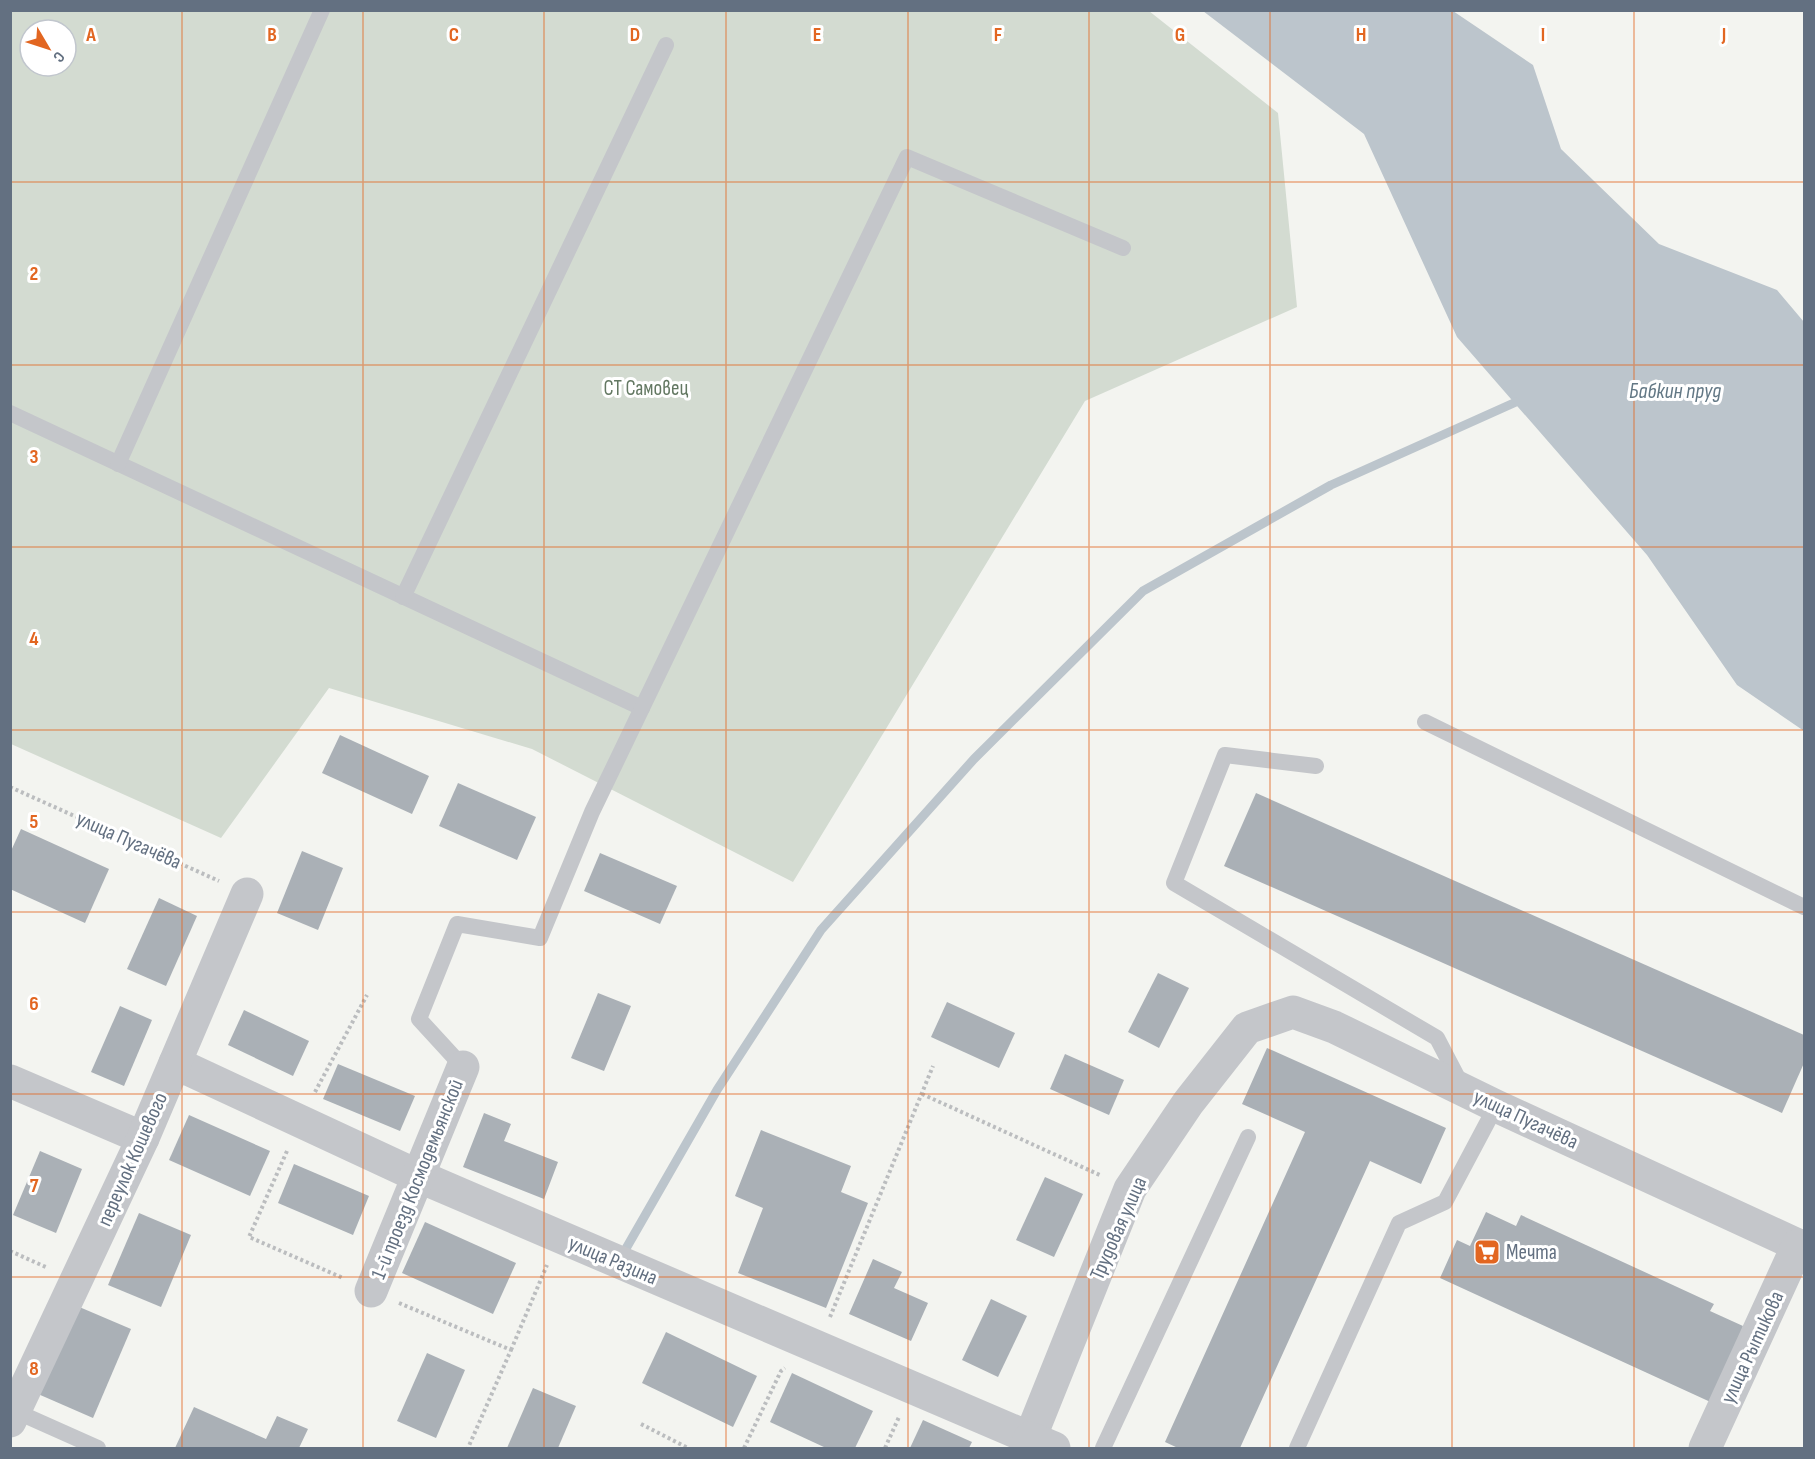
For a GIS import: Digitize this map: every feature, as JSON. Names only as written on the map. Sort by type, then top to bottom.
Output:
[{"type":"street","name":"переулок Кошевого","points":[[13,1416],[143,1138],[247,894]]},
{"type":"street","name":"улица Пугачёва","points":[[1247,1028],[1293,1012],[1334,1027],[1496,1106],[1802,1242]]},
{"type":"street","name":"Трудовая улица","points":[[1037,1445],[1130,1189],[1188,1103],[1247,1028]]},
{"type":"street","name":"улица Разина","points":[[175,1063],[418,1176],[817,1347],[1037,1445]]},
{"type":"street","name":"1-й проезд Космодемьянской","points":[[371,1291],[463,1067]]},
{"type":"street","points":[[10,1081],[143,1138]]},
{"type":"street","name":"улица Рытикова","points":[[1705,1449],[1802,1242]]},
{"type":"lane","points":[[118,464],[322,10]]},
{"type":"lane","points":[[404,597],[666,45]]},
{"type":"lane","points":[[463,1067],[419,1019],[457,924],[540,939],[592,813],[907,157],[1123,248]]},
{"type":"lane","points":[[10,413],[642,708]]},
{"type":"lane","points":[[1425,722],[1804,907]]},
{"type":"lane","points":[[1316,766],[1225,755],[1174,883],[1437,1038],[1463,1090]]},
{"type":"lane","points":[[1298,1449],[1399,1223],[1445,1202],[1496,1106]]},
{"type":"lane","points":[[1103,1449],[1248,1137]]},
{"type":"lane","points":[[13,1416],[98,1449]]},
{"type":"path","name":"улица Пугачёва","points":[[10,787],[247,894]]},
{"type":"path","points":[[744,1449],[781,1371],[817,1347],[933,1066]]},
{"type":"path","points":[[922,1094],[1130,1189]]},
{"type":"path","points":[[511,1350],[559,1237]]},
{"type":"path","points":[[10,1251],[76,1280]]},
{"type":"path","points":[[641,1424],[688,1449]]},
{"type":"green space","name":"СТ Самовец","points":[[11,11],[1149,11],[1278,113],[1297,307],[1085,401],[793,882],[532,749],[329,688],[221,838],[11,744]]},
{"type":"water","name":"Бабкин пруд","points":[[1203,11],[1453,11],[1533,65],[1561,149],[1659,244],[1777,290],[1804,322],[1804,731],[1737,685],[1647,555],[1457,337],[1364,134]]},
{"type":"building","points":[[340,735],[429,776],[412,814],[322,773]]},
{"type":"building","points":[[458,783],[536,817],[517,860],[439,826]]},
{"type":"building","points":[[1256,793],[1804,1035],[1804,1063],[1782,1113],[1224,866]]},
{"type":"building","points":[[21,829],[109,869],[85,923],[10,889],[10,853]]},
{"type":"building","points":[[302,851],[343,868],[318,930],[277,913]]},
{"type":"building","points":[[600,853],[677,886],[660,924],[584,891]]},
{"type":"building","points":[[159,898],[197,916],[166,986],[127,969]]},
{"type":"building","points":[[1158,973],[1189,988],[1159,1048],[1128,1032]]},
{"type":"building","points":[[598,993],[631,1006],[604,1071],[571,1058]]},
{"type":"building","points":[[947,1002],[1015,1033],[999,1068],[931,1037]]},
{"type":"building","points":[[120,1006],[152,1020],[124,1086],[91,1072]]},
{"type":"building","points":[[244,1010],[309,1041],[293,1076],[228,1045]]},
{"type":"building","points":[[1267,1048],[1446,1128],[1421,1184],[1370,1161],[1240,1448],[1178,1448],[1165,1442],[1305,1132],[1242,1104]]},
{"type":"building","points":[[1065,1054],[1124,1080],[1109,1115],[1050,1089]]},
{"type":"building","points":[[338,1064],[415,1096],[400,1131],[323,1099]]},
{"type":"building","points":[[484,1113],[511,1124],[504,1141],[558,1162],[544,1199],[463,1167]]},
{"type":"building","points":[[189,1115],[270,1151],[250,1196],[169,1160]]},
{"type":"building","points":[[761,1130],[851,1166],[841,1192],[868,1203],[826,1308],[738,1273],[763,1208],[735,1196]]},
{"type":"building","points":[[40,1151],[82,1169],[56,1233],[13,1215]]},
{"type":"building","points":[[294,1164],[369,1196],[353,1235],[278,1203]]},
{"type":"building","points":[[1045,1177],[1083,1194],[1054,1257],[1016,1240]]},
{"type":"building","points":[[1486,1212],[1516,1226],[1521,1215],[1714,1304],[1710,1311],[1743,1326],[1717,1405],[1440,1278],[1457,1240],[1470,1246]]},
{"type":"building","points":[[139,1213],[191,1235],[161,1307],[108,1285]]},
{"type":"building","points":[[425,1222],[516,1263],[493,1314],[402,1273]]},
{"type":"building","points":[[873,1259],[902,1272],[894,1288],[928,1303],[911,1341],[849,1314]]},
{"type":"building","points":[[991,1299],[1027,1316],[998,1377],[962,1360]]},
{"type":"building","points":[[77,1306],[131,1329],[93,1418],[38,1394]]},
{"type":"building","points":[[666,1332],[757,1376],[733,1427],[642,1383]]},
{"type":"building","points":[[427,1353],[465,1370],[436,1438],[397,1421]]},
{"type":"building","points":[[792,1373],[873,1411],[855,1448],[826,1448],[770,1422]]},
{"type":"building","points":[[533,1388],[576,1406],[558,1448],[507,1448]]},
{"type":"building","points":[[194,1407],[266,1439],[277,1416],[308,1429],[299,1448],[175,1448]]},
{"type":"building","points":[[923,1420],[972,1442],[969,1448],[910,1448]]},
{"type":"waterway","points":[[624,1252],[717,1090],[821,930],[974,759],[1143,591],[1331,485],[1516,402]]},
{"type":"place","name":"Мечта","points":[[1487,1252]]}]
